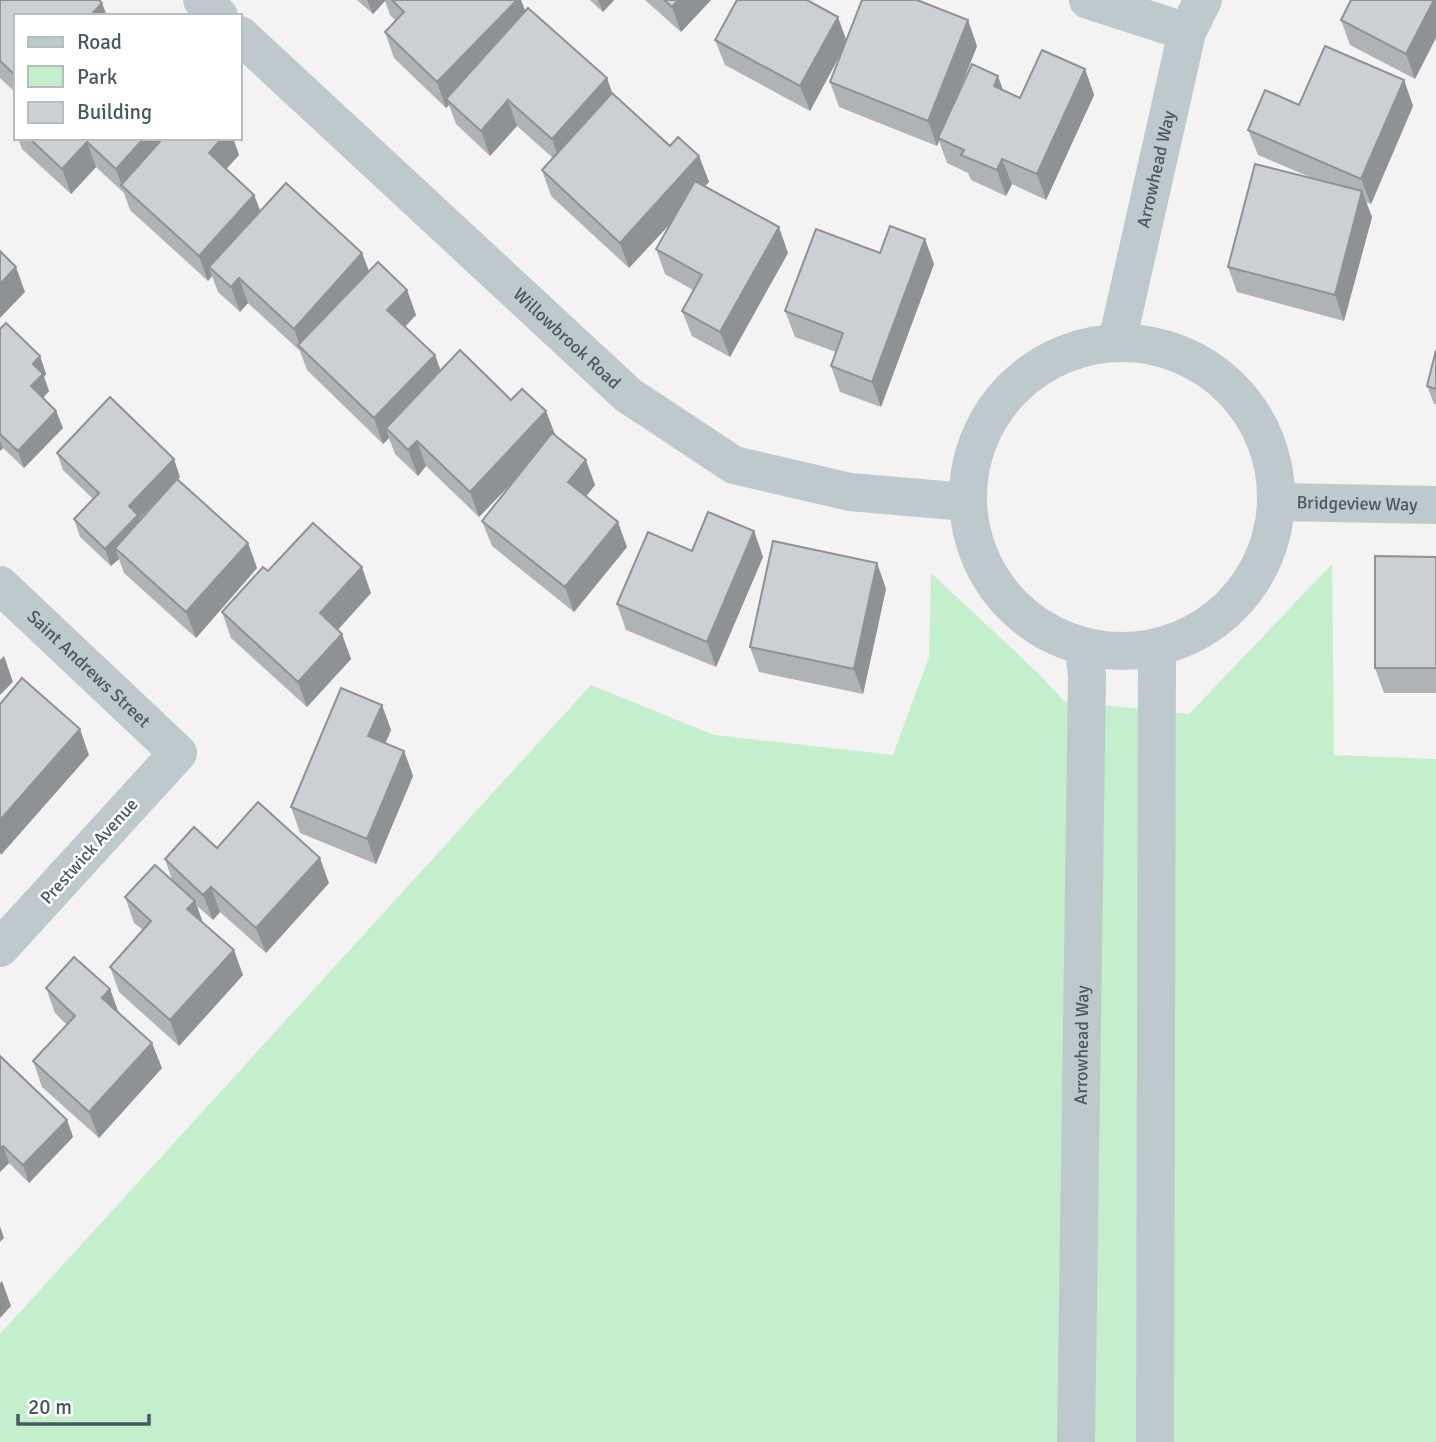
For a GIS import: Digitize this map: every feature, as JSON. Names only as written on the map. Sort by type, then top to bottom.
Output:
[{"type":"street","points":[[202,0],[217,14]]},
{"type":"street","points":[[1088,0],[1195,16]]},
{"type":"street","name":"Arrowhead Way","points":[[1117,342],[1195,16]]},
{"type":"street","name":"Willowbrook Road","points":[[242,37],[628,395],[734,465],[849,492],[966,502]]},
{"type":"street","points":[[1117,342],[1180,352],[1233,387],[1267,440],[1278,502],[1261,568],[1217,620],[1157,649],[1084,648],[1038,628],[1000,595],[976,551],[966,502],[977,442],[1009,390],[1058,356],[1117,342]]},
{"type":"street","name":"Bridgeview Way","points":[[1278,502],[1436,505]]},
{"type":"street","name":"Saint Andrews Street","points":[[0,585],[177,753]]},
{"type":"street","name":"Arrowhead Way","points":[[1076,1442],[1087,676],[1084,648]]},
{"type":"street","points":[[1155,1442],[1157,649]]},
{"type":"street","name":"Prestwick Avenue","points":[[0,948],[177,753]]},
{"type":"green space","points":[[1332,564],[1334,755],[1436,759],[1436,1442],[0,1442],[0,1334],[591,685],[714,735],[893,755],[929,657],[931,573],[1039,674],[1064,701],[1189,714]]},
{"type":"building","points":[[0,0],[99,0],[102,3],[92,14],[14,14],[14,74],[0,61]]},
{"type":"building","points":[[392,0],[517,0],[437,82],[385,32],[404,12]]},
{"type":"building","points":[[664,0],[678,0],[672,7]]},
{"type":"building","points":[[737,0],[807,0],[838,17],[800,86],[715,40]]},
{"type":"building","points":[[862,0],[917,0],[968,20],[928,121],[830,82]]},
{"type":"building","points":[[1351,0],[1434,0],[1406,54],[1341,20]]},
{"type":"building","points":[[528,8],[607,78],[552,139],[508,100],[481,131],[446,99]]},
{"type":"building","points":[[1325,46],[1404,80],[1361,179],[1248,130],[1265,90],[1299,105]]},
{"type":"building","points":[[1042,50],[1085,69],[1037,174],[1002,159],[997,170],[961,155],[964,150],[938,138],[972,64],[998,76],[994,86],[1020,98]]},
{"type":"building","points":[[612,93],[670,146],[678,137],[699,156],[620,243],[542,170]]},
{"type":"building","points":[[31,140],[142,140],[116,169],[87,142],[62,169]]},
{"type":"building","points":[[161,140],[220,140],[209,153],[254,195],[199,256],[121,185]]},
{"type":"building","points":[[1255,164],[1362,191],[1335,295],[1228,267]]},
{"type":"building","points":[[695,181],[779,227],[720,332],[682,311],[702,275],[656,249]]},
{"type":"building","points":[[286,183],[362,253],[294,329],[239,278],[231,287],[209,267]]},
{"type":"building","points":[[890,226],[925,239],[872,382],[831,366],[843,333],[785,311],[816,229],[880,253]]},
{"type":"building","points":[[0,251],[16,267],[0,284]]},
{"type":"building","points":[[378,262],[407,290],[387,310],[435,355],[374,418],[298,345]]},
{"type":"building","points":[[6,323],[40,356],[33,364],[43,374],[31,386],[56,411],[18,451],[0,434],[0,329]]},
{"type":"building","points":[[460,350],[511,400],[522,389],[546,411],[470,492],[417,441],[408,450],[386,428]]},
{"type":"building","points":[[1436,350],[1436,389],[1427,386]]},
{"type":"building","points":[[110,397],[174,459],[129,506],[138,515],[105,549],[74,519],[99,493],[57,453]]},
{"type":"building","points":[[552,433],[586,460],[568,482],[618,522],[565,587],[482,521]]},
{"type":"building","points":[[177,479],[248,543],[186,612],[115,548]]},
{"type":"building","points":[[708,512],[754,531],[707,642],[617,604],[648,532],[692,551]]},
{"type":"building","points":[[313,523],[362,567],[320,613],[342,634],[298,682],[222,612],[263,567],[268,571]]},
{"type":"building","points":[[773,541],[877,563],[854,669],[750,647]]},
{"type":"building","points":[[1375,556],[1436,557],[1436,668],[1375,668]]},
{"type":"building","points":[[22,678],[80,729],[0,820],[0,704]]},
{"type":"building","points":[[341,688],[382,705],[368,736],[404,751],[367,839],[291,807]]},
{"type":"building","points":[[258,802],[320,858],[256,928],[211,887],[203,895],[165,859],[194,827],[217,848]]},
{"type":"building","points":[[155,865],[195,901],[187,909],[234,950],[170,1020],[110,967],[151,921],[125,897]]},
{"type":"building","points":[[74,957],[110,989],[102,998],[152,1043],[89,1112],[33,1061],[75,1016],[46,988]]},
{"type":"building","points":[[0,1056],[67,1120],[23,1165],[3,1146],[0,1148]]}]
